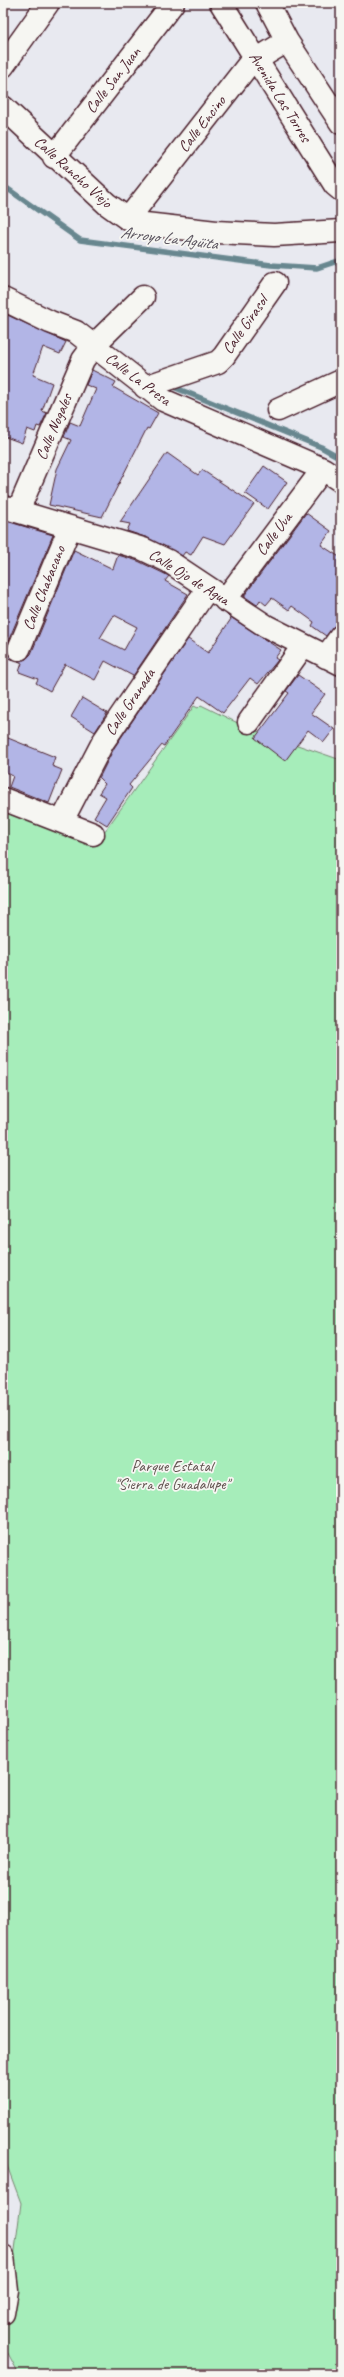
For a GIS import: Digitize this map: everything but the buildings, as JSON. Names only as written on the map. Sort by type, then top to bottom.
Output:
[{"type":"street","points":[[3,66],[48,3]]},
{"type":"street","name":"Calle San Juan","points":[[54,157],[173,3]]},
{"type":"street","name":"Avenida Las Torres","points":[[222,3],[335,185],[341,190]]},
{"type":"street","points":[[267,3],[287,41],[341,123]]},
{"type":"street","name":"Calle Encino","points":[[128,220],[242,71],[256,59],[287,41]]},
{"type":"street","name":"Calle Rancho Viejo","points":[[3,107],[54,157],[118,214],[128,220],[144,224],[216,232],[274,235],[341,230]]},
{"type":"street","name":"Calle Girasol","points":[[145,387],[218,362],[224,356],[275,283]]},
{"type":"street","name":"Calle Nogales","points":[[11,509],[83,360],[94,345],[143,297]]},
{"type":"street","name":"Calle La Presa","points":[[3,299],[50,322],[76,332],[145,387],[163,400],[183,411],[323,469],[341,481]]},
{"type":"street","points":[[278,410],[341,381]]},
{"type":"street","name":"Calle Uva","points":[[217,594],[323,469]]},
{"type":"street","name":"Calle Ojo de Agua","points":[[11,509],[143,549],[168,561],[266,626],[333,661]]},
{"type":"street","name":"Calle Chabacano","points":[[19,649],[70,526]]},
{"type":"street","name":"Calle Granada","points":[[62,821],[103,742],[217,594]]},
{"type":"street","points":[[333,661],[341,636]]},
{"type":"street","points":[[249,722],[302,646]]},
{"type":"street","points":[[3,799],[93,834]]},
{"type":"street","points":[[3,2256],[7,2290],[3,2313]]},
{"type":"green space","name":"Parque Estatal \"Sierra de Guadalupe\"","points":[[201,705],[248,728],[341,760],[341,2374],[19,2374],[3,2344],[21,2203],[3,2155],[3,802],[100,838],[194,706],[198,708]]},
{"type":"waterway","name":"Arroyo La Agüita","points":[[8,189],[80,240],[271,265],[317,268],[341,260]]},
{"type":"waterway","name":"Arroyo La Agüita","points":[[176,388],[321,447],[341,458]]}]
